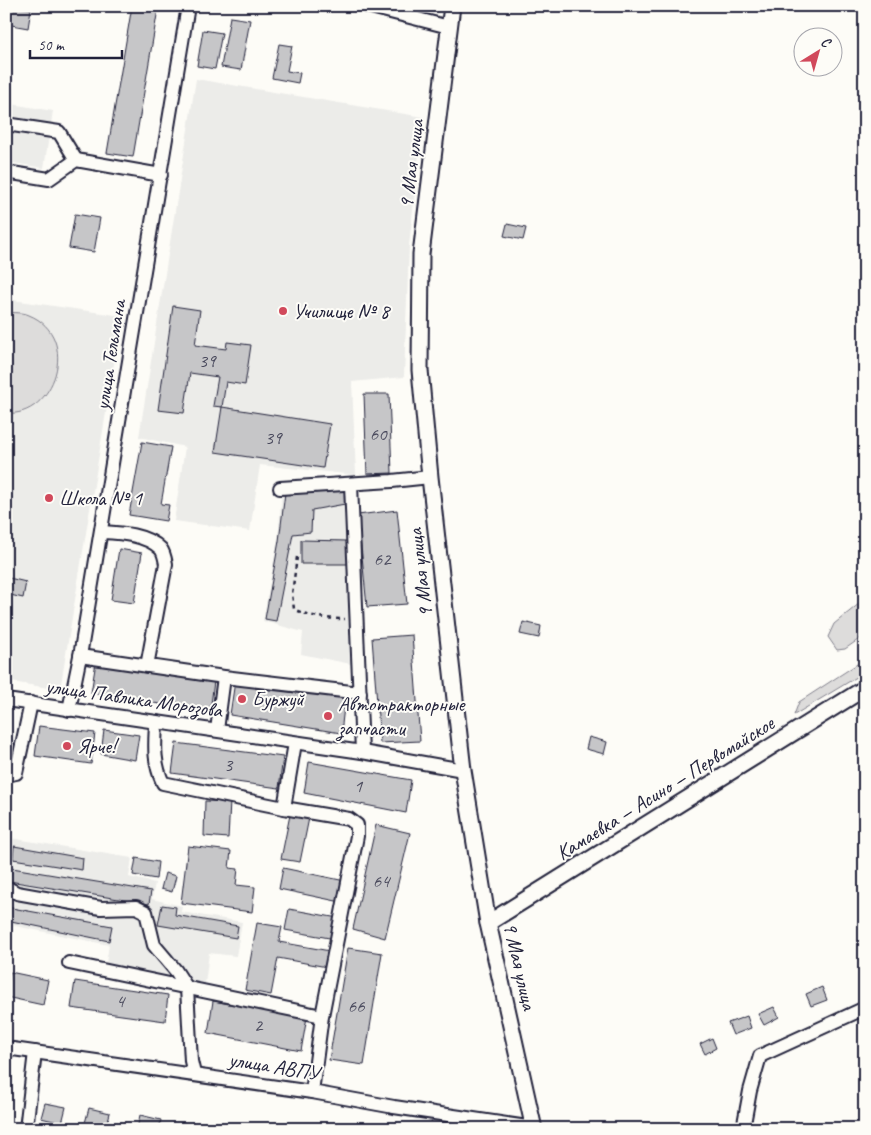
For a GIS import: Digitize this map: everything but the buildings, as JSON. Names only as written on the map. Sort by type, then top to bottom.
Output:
[{"type":"main road","name":"9 Мая улица","points":[[452,6],[421,254],[420,370],[463,770],[488,923],[534,1128]]},
{"type":"main road","name":"Камаевка — Асино — Первомайское","points":[[488,923],[865,688]]},
{"type":"street","name":"улица Тельмана","points":[[69,710],[101,532],[188,6]]},
{"type":"street","points":[[367,6],[449,27]]},
{"type":"street","points":[[6,124],[59,132],[76,160]]},
{"type":"street","points":[[6,172],[49,179],[76,160],[160,175]]},
{"type":"street","points":[[280,488],[430,477]]},
{"type":"street","points":[[351,484],[362,752]]},
{"type":"street","points":[[101,532],[133,536],[148,541],[162,550],[166,564],[147,666]]},
{"type":"street","points":[[80,656],[224,677],[360,693]]},
{"type":"street","points":[[217,730],[224,677]]},
{"type":"street","name":"улица Павлика Морозова","points":[[6,700],[362,752],[463,770]]},
{"type":"street","points":[[6,775],[16,774],[31,703]]},
{"type":"street","points":[[156,723],[156,769],[163,783],[284,808],[349,819],[357,825],[357,836],[322,1016],[312,1092]]},
{"type":"street","points":[[284,808],[295,743]]},
{"type":"street","points":[[6,887],[17,893],[101,908],[136,907],[146,912],[154,945],[176,971],[187,988],[191,1061],[194,1074]]},
{"type":"street","points":[[69,963],[322,1016]]},
{"type":"street","points":[[743,1129],[750,1091],[760,1056],[865,1008]]},
{"type":"street","name":"улица АВПУ","points":[[6,1048],[194,1074],[534,1128]]},
{"type":"street","points":[[26,1129],[35,1052]]},
{"type":"path","points":[[297,557],[292,594],[294,609],[303,614],[326,619],[356,619]]},
{"type":"shaded area","name":"Училище № 8","points":[[196,79],[423,117],[409,246],[404,377],[352,382],[356,475],[260,465],[250,531],[174,521],[185,447],[139,437]]},
{"type":"shaded area","points":[[6,103],[53,111],[44,168],[6,162]]},
{"type":"shaded area","name":"Школа № 1","points":[[6,299],[122,316],[60,690],[6,681]]},
{"type":"shaded area","points":[[6,312],[27,314],[45,325],[55,340],[58,357],[55,374],[48,390],[37,403],[23,411],[6,413]]},
{"type":"shaded area","points":[[347,488],[356,665],[301,654],[303,632],[263,621],[278,538],[282,491]]},
{"type":"shaded area","points":[[865,599],[865,635],[845,649],[837,650],[828,637],[834,624]]},
{"type":"shaded area","points":[[865,659],[865,672],[794,715],[799,702]]},
{"type":"shaded area","points":[[10,838],[132,858],[129,877],[155,883],[152,899],[182,906],[181,912],[242,922],[236,956],[209,953],[205,984],[106,963],[109,945],[6,924],[6,862]]},
{"type":"place","name":"Училище № 8","points":[[283,311]]},
{"type":"place","name":"Школа № 1","points":[[49,498]]},
{"type":"place","name":"Буржуй","points":[[242,699]]},
{"type":"place","name":"Автотракторные запчасти","points":[[328,716]]},
{"type":"place","name":"Ярче!","points":[[67,746]]}]
